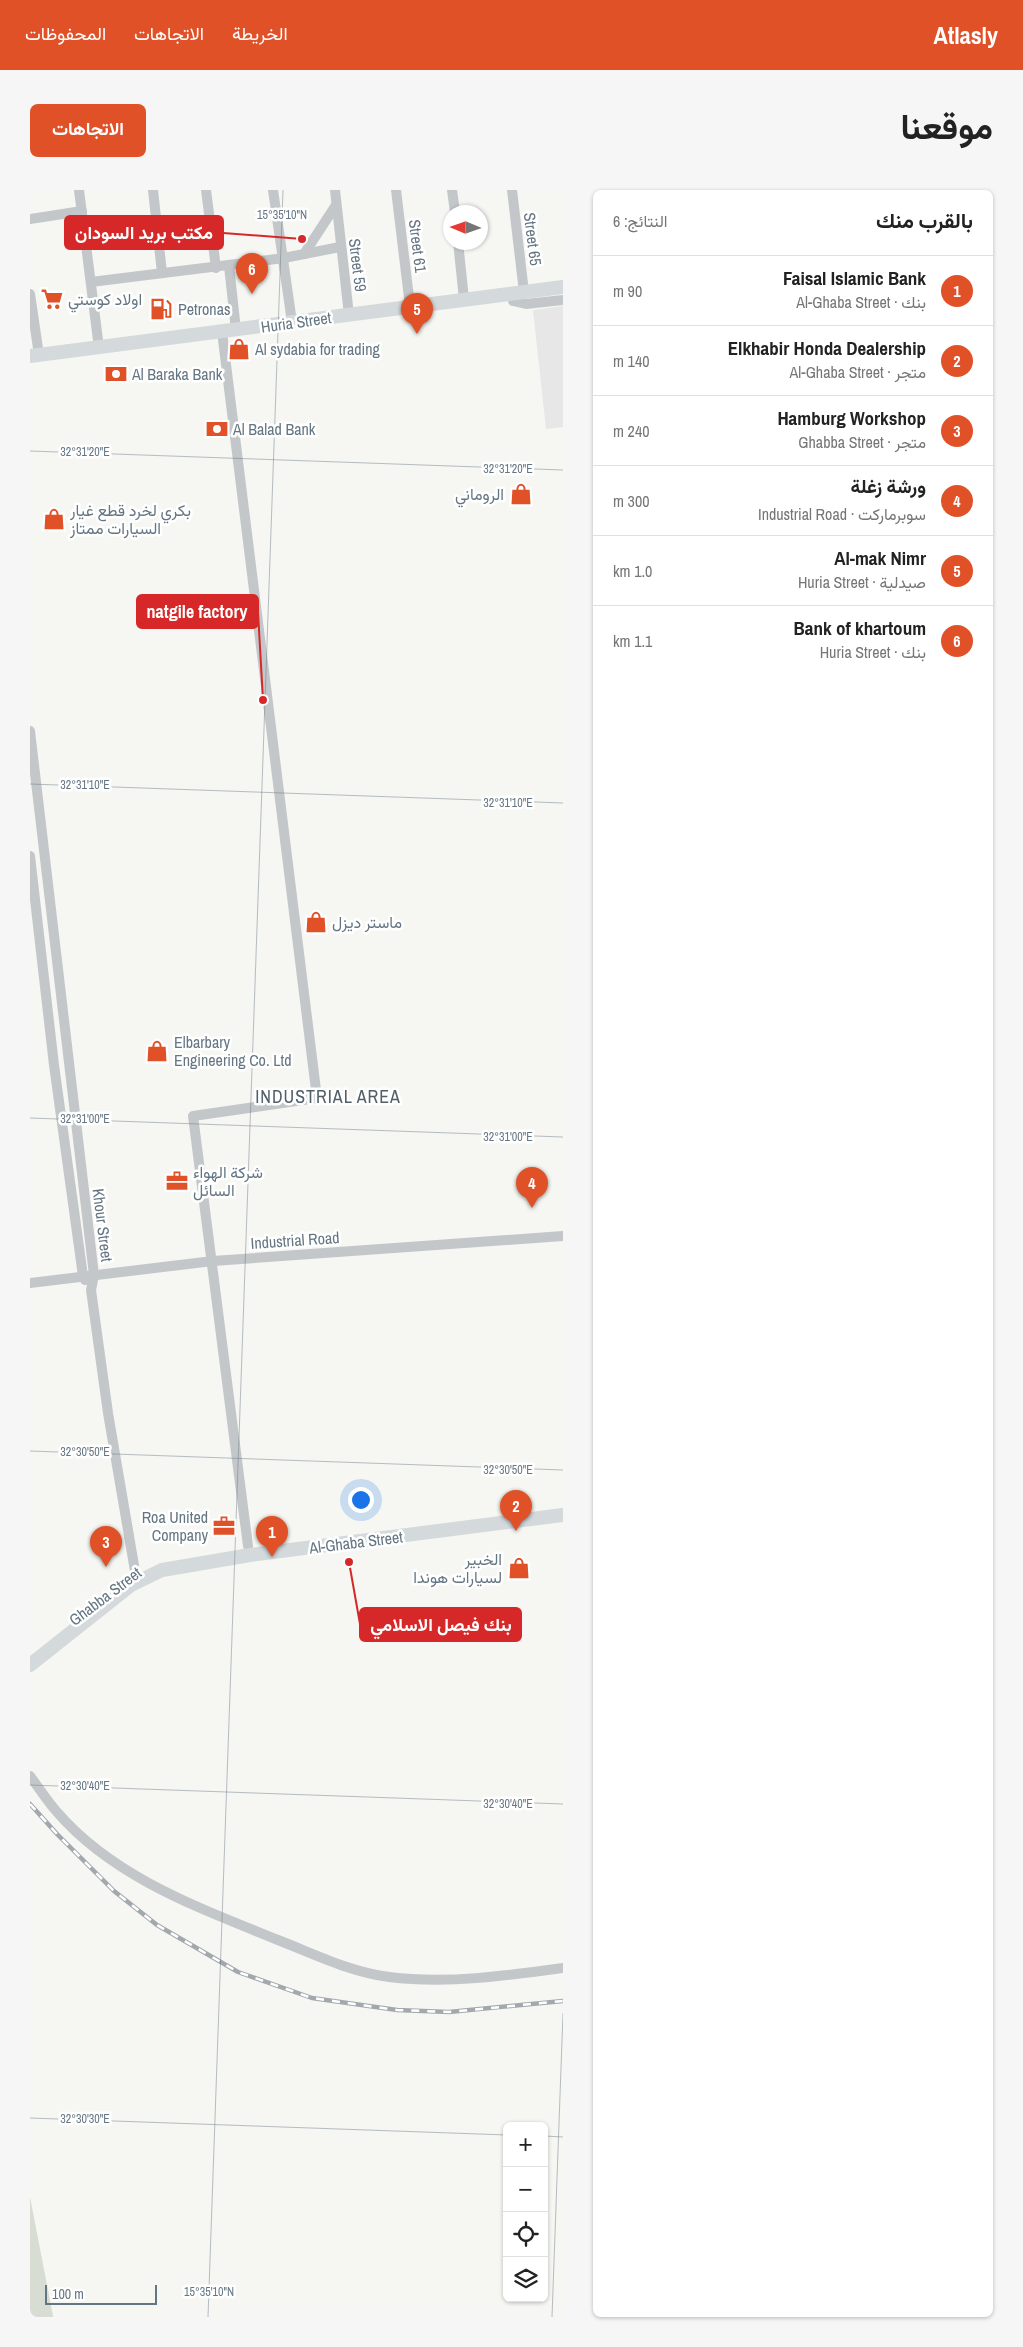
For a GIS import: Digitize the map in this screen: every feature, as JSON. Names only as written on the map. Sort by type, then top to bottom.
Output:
[{"type":"main road","name":"Huria Street","points":[[33,358],[508,298],[529,292],[563,288]]},
{"type":"main road","name":"Huria Street","points":[[529,292],[563,295]]},
{"type":"main road","name":"Huria Street","points":[[33,358],[227,333],[410,306],[464,300],[508,298]]},
{"type":"main road","name":"Al-Ghaba Street","points":[[248,1546],[563,1506]]},
{"type":"main road","name":"Al-Ghaba Street","points":[[30,1665],[131,1585],[162,1570],[250,1555],[563,1515]]},
{"type":"main road","name":"Ghabba Street","points":[[30,1654],[135,1572],[162,1560],[248,1546]]},
{"type":"street","points":[[79,190],[99,348]]},
{"type":"street","points":[[153,190],[162,274]]},
{"type":"street","points":[[206,190],[216,268]]},
{"type":"street","points":[[274,190],[292,322]]},
{"type":"street","name":"Street 59","points":[[335,190],[349,315]]},
{"type":"street","name":"Street 61","points":[[396,190],[410,306]]},
{"type":"street","points":[[452,190],[454,205]]},
{"type":"street","name":"Street 65","points":[[512,190],[529,292]]},
{"type":"street","points":[[304,254],[336,206]]},
{"type":"street","points":[[30,219],[82,211]]},
{"type":"street","points":[[91,282],[216,268],[340,247]]},
{"type":"street","points":[[459,250],[464,300]]},
{"type":"street","points":[[229,266],[227,333],[317,1098],[193,1116],[248,1546]]},
{"type":"street","points":[[529,292],[563,280]]},
{"type":"street","points":[[30,294],[33,358]]},
{"type":"street","points":[[508,298],[526,304],[563,300]]},
{"type":"street","points":[[30,731],[32,757]]},
{"type":"street","name":"Khour Street","points":[[32,757],[49,881],[68,1063],[94,1275],[91,1290],[108,1413],[135,1572]]},
{"type":"street","points":[[30,860],[54,1065],[83,1276],[91,1290]]},
{"type":"street","points":[[54,1065],[68,1063]]},
{"type":"street","name":"Industrial Road","points":[[30,1283],[213,1261],[563,1236]]},
{"type":"street","points":[[30,1776],[57,1812],[72,1828],[105,1856],[142,1879],[203,1909],[340,1965],[376,1975],[424,1980],[492,1977],[563,1968]]},
{"type":"shaded area","points":[[563,306],[563,427],[546,429],[533,310]]},
{"type":"shaded area","points":[[30,2197],[53,2316],[53,2317],[30,2317]]},
{"type":"railway","points":[[30,1804],[114,1891],[157,1925],[238,1972],[312,1998],[397,2010],[449,2012],[563,2001]]},
{"type":"place","name":"مكتب بريد السودان","points":[[302,239]]},
{"type":"place","name":"Bank of khartoum","points":[[252,294]]},
{"type":"place","name":"اولاد كوستي","points":[[52,299]]},
{"type":"place","name":"Petronas","points":[[161,309]]},
{"type":"place","name":"Al-mak Nimr","points":[[417,334]]},
{"type":"place","name":"Al sydabia for trading","points":[[239,349]]},
{"type":"place","name":"Al Baraka Bank","points":[[116,374]]},
{"type":"place","name":"Al Balad Bank","points":[[217,429]]},
{"type":"place","name":"الروماني","points":[[521,494]]},
{"type":"place","name":"بكري لخرد قطع غيار السيارات ممتاز","points":[[54,519]]},
{"type":"place","name":"natgile factory","points":[[263,700]]},
{"type":"place","name":"ماستر ديزل","points":[[316,922]]},
{"type":"place","name":"Elbarbary Engineering Co. Ltd","points":[[157,1051]]},
{"type":"place","name":"شركة الهواء السائل","points":[[177,1181]]},
{"type":"place","name":"ورشة زغلة","points":[[532,1208]]},
{"type":"place","name":"Roa United Company","points":[[224,1526]]},
{"type":"place","name":"Elkhabir Honda Dealership","points":[[516,1531]]},
{"type":"place","name":"Faisal Islamic Bank","points":[[272,1557]]},
{"type":"place","name":"بنك فيصل الاسلامي","points":[[349,1562]]},
{"type":"place","name":"Hamburg Workshop","points":[[106,1567]]},
{"type":"place","name":"الخبير لسيارات هوندا","points":[[519,1568]]},
{"type":"district","name":"INDUSTRIAL AREA","points":[[328,1096]]}]
